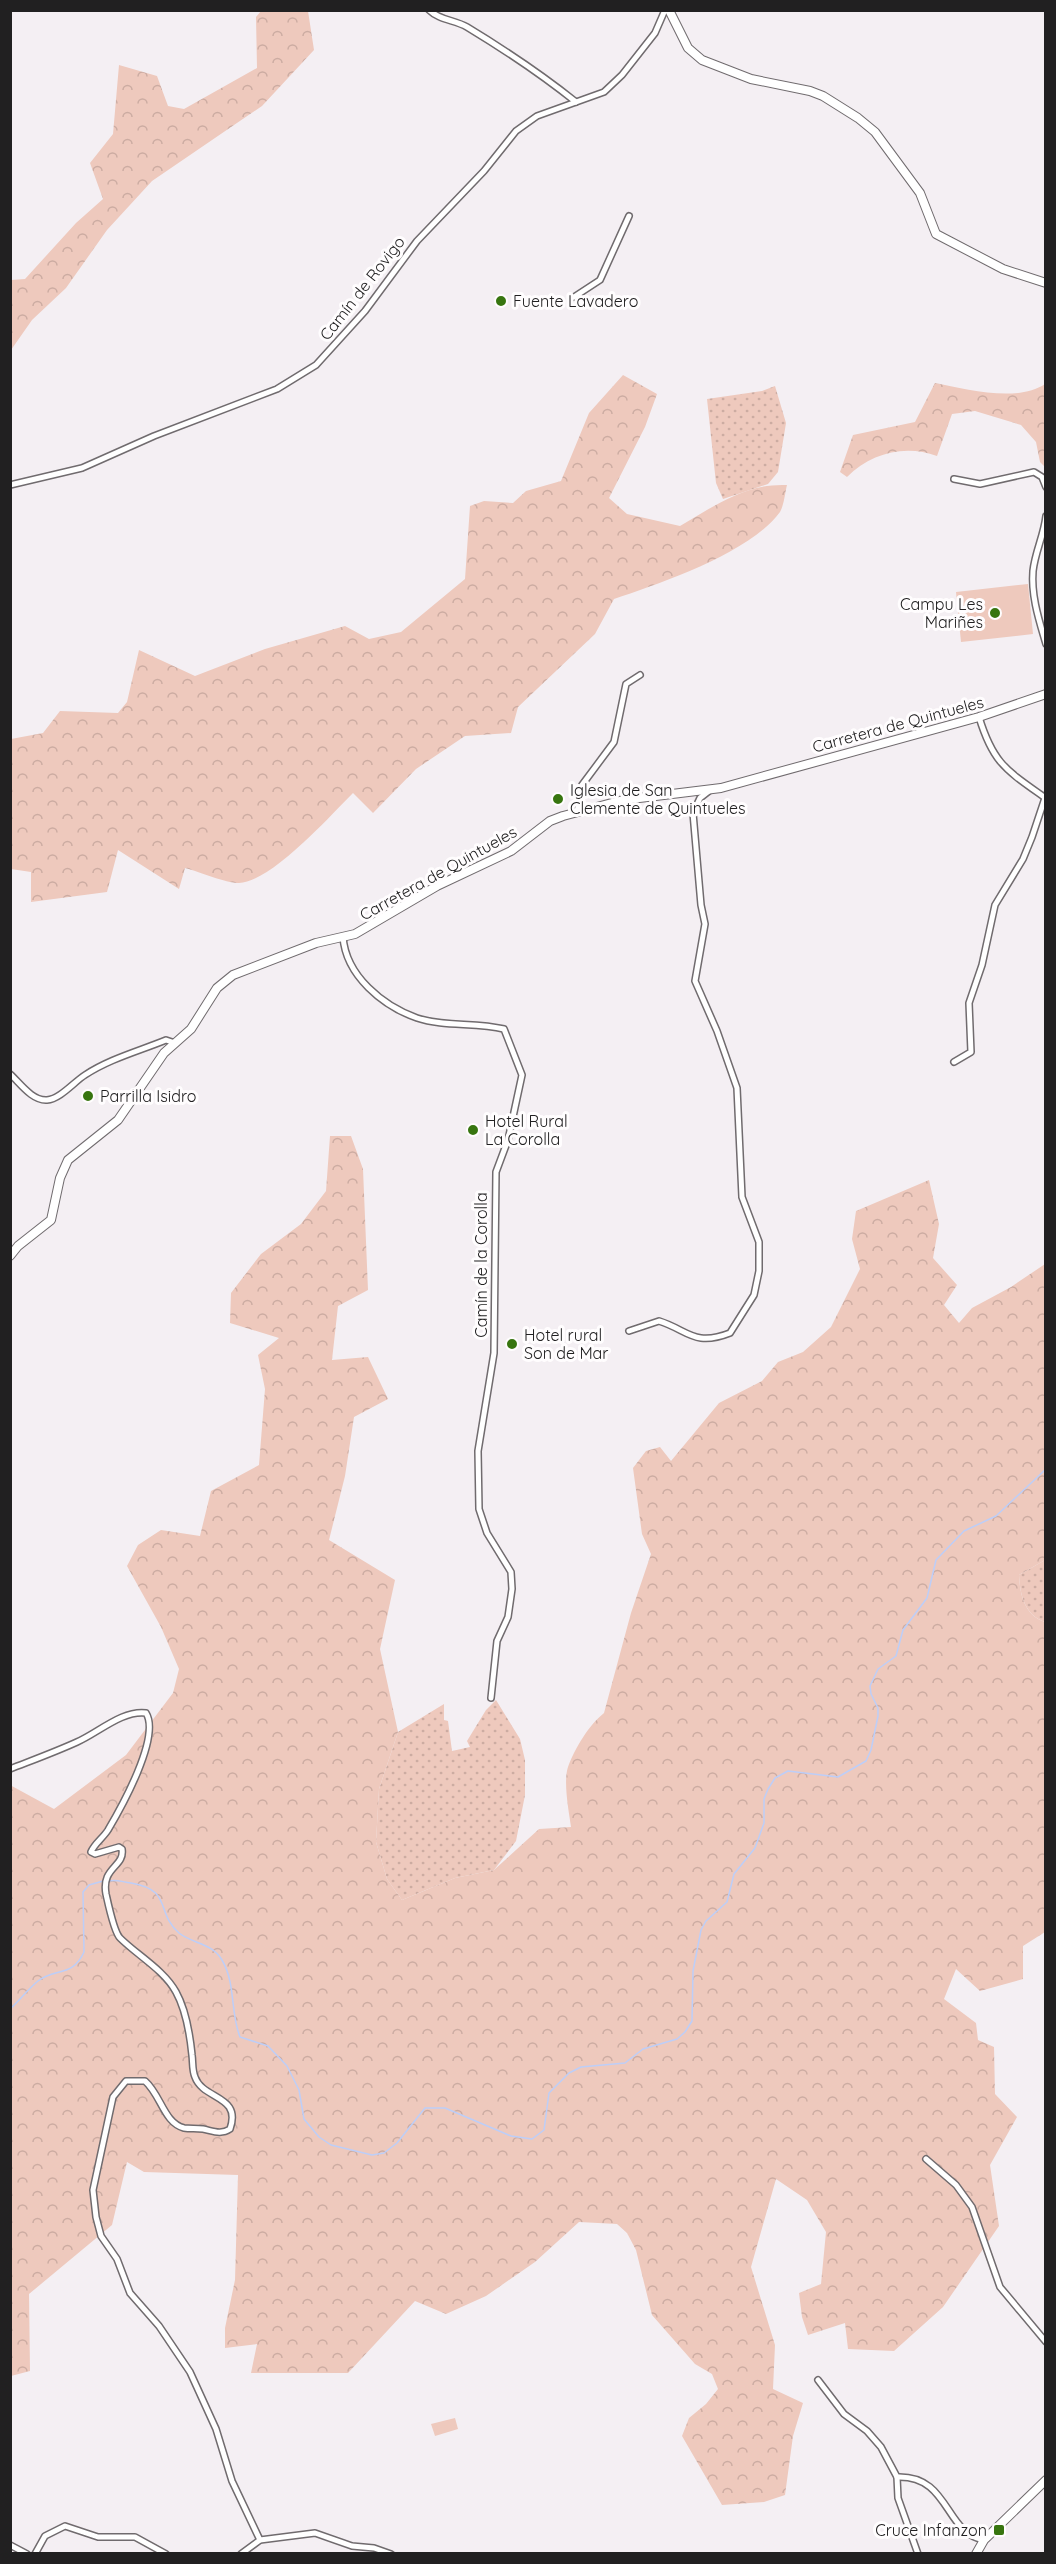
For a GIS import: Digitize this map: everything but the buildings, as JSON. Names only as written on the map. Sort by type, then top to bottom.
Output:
[{"type":"street","points":[[429,10],[434,15],[461,24],[502,48],[536,70],[576,102]]},
{"type":"street","points":[[667,10],[688,48],[702,60],[751,79],[823,96],[858,118],[875,132],[920,193],[936,234],[1003,269],[1046,283]]},
{"type":"street","name":"Camín de Rovigo","points":[[10,485],[82,468],[296,379],[316,365],[341,339],[417,241],[484,171],[516,131],[537,116],[604,92],[655,33],[667,10]]},
{"type":"street","points":[[574,297],[600,280],[629,216]]},
{"type":"street","points":[[954,479],[980,484],[1034,472],[1042,477],[1046,487]]},
{"type":"street","points":[[1046,516],[1033,570],[1034,598],[1046,644]]},
{"type":"street","points":[[577,813],[582,785],[614,742],[626,684],[640,675]]},
{"type":"street","name":"Carretera de Quintueles","points":[[10,1256],[18,1246],[51,1220],[60,1178],[68,1160],[117,1120],[164,1053],[191,1029],[218,988],[233,975],[316,943],[355,934],[437,886],[511,851],[550,821],[623,800],[709,791],[979,717],[1046,694]]},
{"type":"street","points":[[954,1062],[971,1052],[969,1003],[982,965],[995,905],[1023,859],[1045,796],[1009,772],[987,742],[979,717]]},
{"type":"street","points":[[629,1331],[659,1321],[695,1338],[730,1333],[752,1300],[759,1271],[758,1236],[742,1197],[737,1088],[717,1031],[694,981],[705,924],[701,905],[693,813],[700,798],[709,791]]},
{"type":"street","name":"Camín de la Corolla","points":[[343,937],[344,948],[364,984],[387,1004],[418,1019],[504,1029],[522,1076],[508,1140],[496,1172],[494,1353],[478,1451],[479,1509],[482,1520],[511,1572],[511,1605],[497,1641],[491,1698]]},
{"type":"street","points":[[10,1074],[35,1097],[51,1099],[73,1082],[102,1066],[166,1040],[175,1043]]},
{"type":"street","points":[[10,1769],[80,1740],[135,1713],[146,1713],[149,1717],[148,1739],[140,1764],[107,1831],[91,1849],[91,1852],[95,1854],[112,1847],[122,1849],[121,1859],[106,1880],[117,1933],[176,1992],[190,2039],[196,2080],[208,2092],[225,2101],[230,2107],[232,2122],[230,2129],[220,2133],[176,2125],[167,2115],[154,2088],[140,2080],[126,2081],[113,2097],[93,2190],[96,2217],[101,2236],[117,2259],[130,2293],[159,2326],[190,2372],[216,2429],[236,2491],[260,2540]]},
{"type":"street","points":[[926,2158],[956,2185],[972,2208],[1000,2287],[1046,2342]]},
{"type":"street","points":[[818,2380],[844,2414],[867,2431],[881,2447],[897,2477],[898,2498],[918,2553]]},
{"type":"street","points":[[897,2477],[910,2476],[923,2481],[937,2492],[951,2515],[969,2533],[984,2540]]},
{"type":"street","points":[[976,2553],[984,2540],[1046,2480]]},
{"type":"street","points":[[35,2553],[45,2536],[65,2526],[98,2537],[135,2537],[166,2553]]},
{"type":"street","points":[[241,2553],[260,2540],[315,2534],[352,2546],[374,2548],[391,2553]]},
{"type":"street","points":[[10,2545],[27,2553]]},
{"type":"green space","points":[[261,11],[308,11],[314,50],[262,106],[152,181],[107,230],[66,288],[32,320],[11,350],[11,280],[25,279],[76,223],[103,199],[90,163],[113,134],[119,65],[157,76],[168,106],[184,109],[257,68],[256,17]]},
{"type":"green space","points":[[623,375],[657,394],[645,427],[609,498],[627,514],[680,526],[744,492],[772,485],[787,485],[780,512],[766,527],[748,541],[703,565],[614,599],[595,634],[518,707],[511,733],[465,736],[416,769],[373,813],[353,793],[299,847],[267,872],[252,880],[233,883],[185,868],[179,889],[118,850],[107,892],[31,902],[31,872],[11,869],[11,739],[43,733],[60,711],[118,713],[127,702],[139,650],[195,676],[265,649],[345,626],[369,639],[401,632],[465,579],[470,506],[484,501],[513,503],[526,491],[561,481],[589,413]]},
{"type":"green space","points":[[935,383],[1006,394],[1034,390],[1045,384],[1045,467],[1040,462],[1036,442],[1021,425],[975,411],[952,414],[937,456],[925,452],[901,451],[867,462],[847,477],[840,472],[853,435],[915,422]]},
{"type":"green space","points":[[775,386],[786,423],[778,472],[768,484],[723,499],[716,483],[707,399],[762,391]]},
{"type":"green space","name":"Campu Les Mariñes","points":[[1028,584],[1033,634],[961,642],[956,592]]},
{"type":"green space","points":[[330,1136],[351,1136],[363,1169],[368,1290],[338,1306],[332,1360],[368,1357],[388,1399],[354,1417],[345,1476],[329,1540],[395,1580],[380,1649],[398,1732],[379,1789],[376,1842],[387,1879],[402,1900],[455,1878],[494,1870],[539,1829],[571,1827],[566,1789],[568,1767],[583,1737],[604,1713],[631,1613],[651,1554],[642,1534],[633,1468],[646,1451],[660,1447],[671,1461],[719,1403],[762,1381],[778,1362],[803,1352],[831,1327],[860,1269],[852,1239],[856,1211],[929,1180],[939,1224],[933,1258],[957,1285],[944,1305],[959,1323],[972,1308],[1011,1287],[1045,1264],[1045,1560],[1019,1575],[1022,1596],[1028,1609],[1038,1619],[1045,1622],[1045,1932],[1023,1946],[1023,1979],[980,1991],[956,1969],[944,1999],[976,2023],[978,2040],[994,2047],[995,2094],[1017,2117],[990,2165],[999,2226],[943,2307],[894,2351],[848,2349],[845,2323],[808,2335],[802,2317],[799,2293],[821,2284],[826,2232],[807,2200],[776,2179],[751,2267],[775,2345],[773,2389],[803,2403],[793,2436],[785,2495],[764,2502],[722,2505],[682,2436],[689,2418],[706,2404],[718,2389],[712,2374],[695,2364],[652,2315],[636,2250],[627,2233],[617,2224],[579,2222],[535,2262],[486,2296],[446,2314],[415,2301],[348,2373],[251,2373],[257,2344],[225,2348],[225,2328],[235,2280],[238,2175],[144,2172],[127,2162],[112,2225],[29,2294],[30,2371],[11,2376],[10,1785],[54,1809],[126,1755],[173,1693],[179,1669],[161,1627],[127,1566],[138,1545],[161,1530],[200,1536],[211,1491],[259,1465],[265,1389],[258,1355],[279,1338],[230,1323],[231,1293],[261,1254],[301,1224],[326,1191]]},
{"type":"green space","points":[[1045,1560],[1045,1622],[1032,1614],[1024,1603],[1019,1575]]},
{"type":"green space","points":[[496,1700],[520,1739],[525,1760],[525,1795],[516,1841],[494,1870],[455,1878],[402,1900],[387,1879],[376,1842],[379,1789],[398,1732],[444,1704],[444,1720],[448,1721],[452,1751],[470,1747],[467,1741],[486,1710]]},
{"type":"green space","points":[[455,2418],[458,2429],[435,2436],[431,2424]]},
{"type":"waterway","points":[[108,1881],[131,1883],[153,1891],[179,1933],[218,1954],[229,1979],[240,2037],[268,2046],[287,2066],[299,2090],[304,2119],[319,2137],[331,2145],[372,2155],[384,2153],[397,2143],[425,2108],[445,2108],[511,2136],[532,2139],[544,2130],[549,2093],[569,2073],[581,2067],[625,2063],[643,2049],[677,2039],[685,2032],[692,2021],[693,1971],[701,1930],[706,1921],[727,1902],[734,1874],[755,1848],[764,1823],[764,1799],[775,1778],[788,1771],[838,1777],[866,1761],[871,1750],[878,1716],[878,1708],[870,1686],[878,1669],[896,1656],[903,1630],[927,1598],[936,1560],[964,1531],[996,1516],[1046,1469]]},
{"type":"waterway","points":[[10,2009],[38,1981],[51,1974],[69,1969],[80,1960],[84,1952],[83,1892],[89,1885],[103,1881]]},
{"type":"place","name":"Fuente Lavadero","points":[[501,301]]},
{"type":"place","name":"Campu Les Mariñes","points":[[995,613]]},
{"type":"place","name":"Iglesia de San Clemente de Quintueles","points":[[558,799]]},
{"type":"place","name":"Parrilla Isidro","points":[[88,1096]]},
{"type":"place","name":"Hotel Rural La Corolla","points":[[473,1130]]},
{"type":"place","name":"Hotel rural Son de Mar","points":[[512,1344]]},
{"type":"place","name":"Cruce Infanzon","points":[[999,2530]]}]
